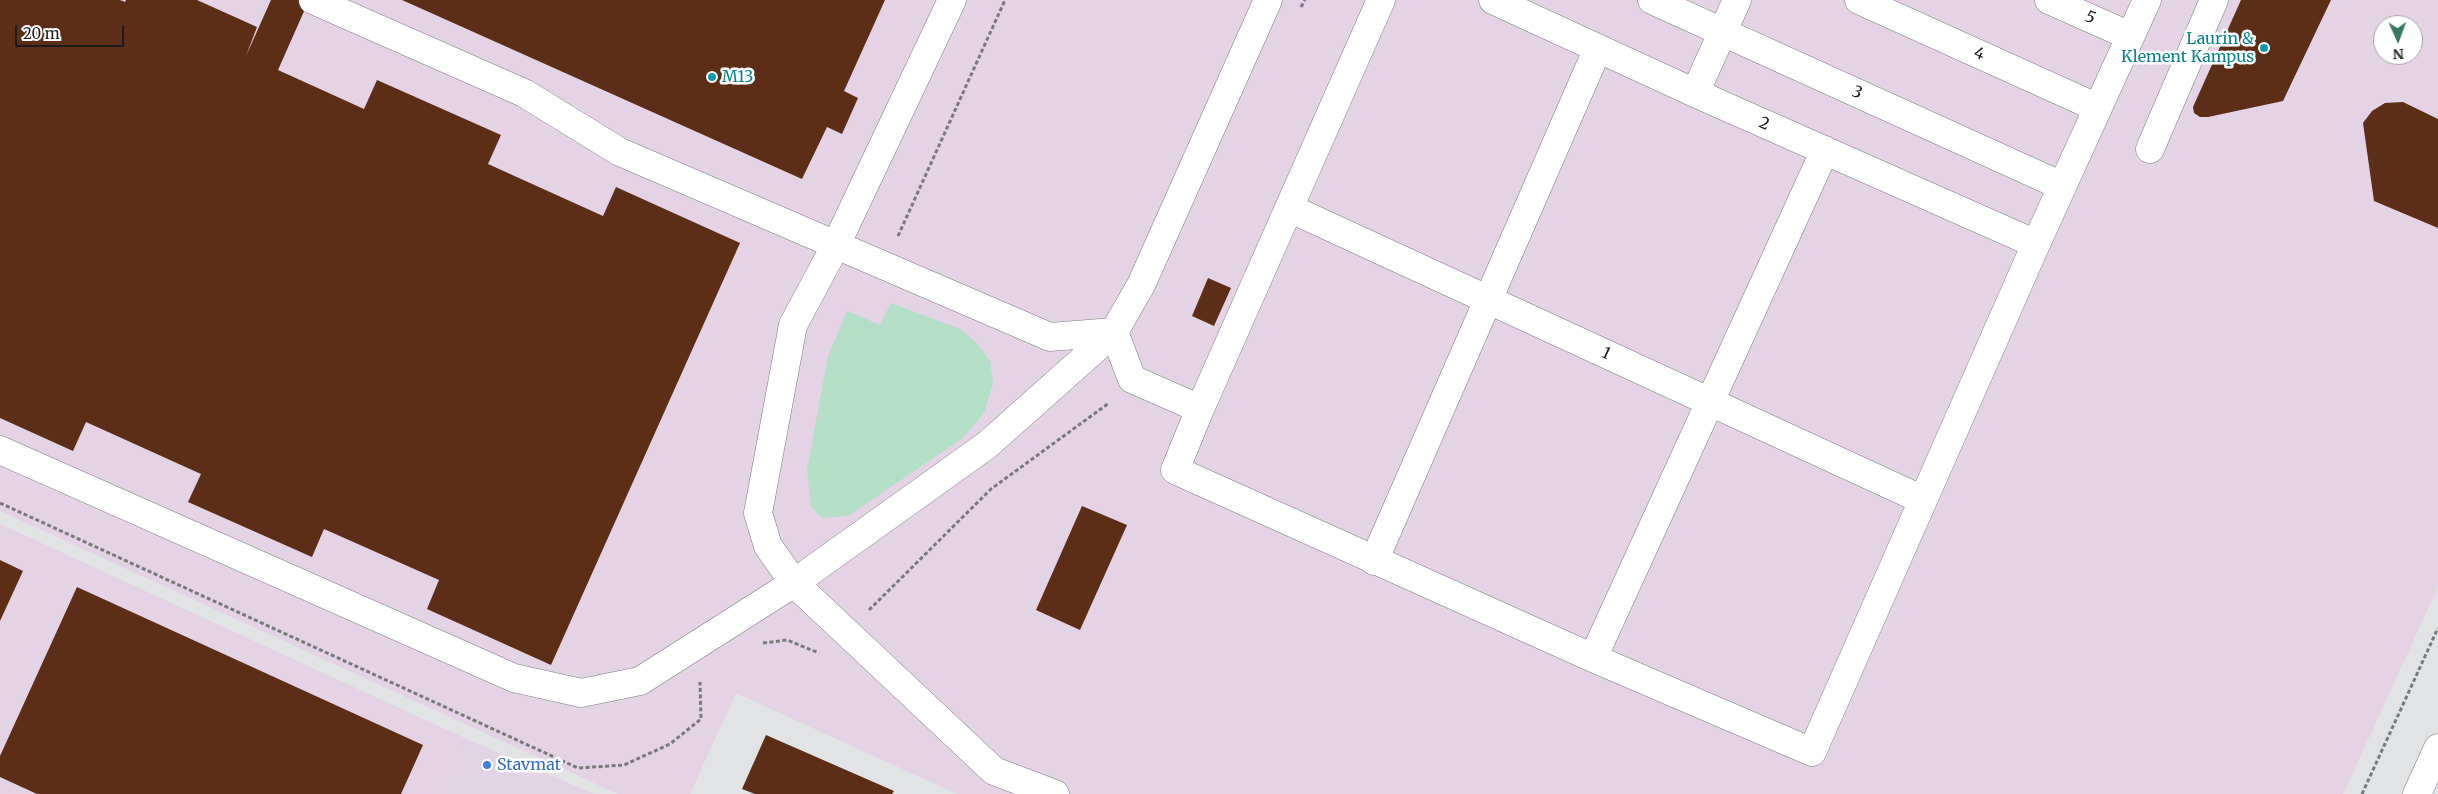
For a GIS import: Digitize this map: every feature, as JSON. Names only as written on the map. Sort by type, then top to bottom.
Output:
[{"type":"street","points":[[313,0],[524,93],[620,152],[1050,337],[1114,332]]},
{"type":"street","points":[[952,0],[836,245],[793,325],[758,513],[768,546],[794,583],[994,771],[1055,794]]},
{"type":"street","points":[[0,450],[514,678],[581,693],[640,681],[794,583],[987,445],[1114,332],[1141,285],[1268,0]]},
{"type":"street","points":[[1381,0],[1174,470],[1593,658],[1812,752],[2036,244],[2147,0]]},
{"type":"street","name":"2","points":[[1493,0],[1695,93],[2036,244]]},
{"type":"street","name":"3","points":[[1652,0],[2062,186]]},
{"type":"street","points":[[1695,93],[1737,0]]},
{"type":"street","name":"4","points":[[1859,0],[2098,108]]},
{"type":"street","name":"5","points":[[2050,0],[2130,36]]},
{"type":"street","points":[[2150,149],[2214,0]]},
{"type":"street","points":[[1374,561],[1598,48]]},
{"type":"street","points":[[1593,658],[1825,150]]},
{"type":"street","name":"1","points":[[1289,208],[1923,500]]},
{"type":"street","points":[[1114,332],[1132,379],[1200,409]]},
{"type":"street","points":[[2417,794],[2438,748]]},
{"type":"path","points":[[906,241],[898,237],[1005,0]]},
{"type":"path","points":[[761,644],[787,640],[823,655],[991,489],[1114,400],[1132,379]]},
{"type":"path","points":[[0,503],[578,768],[624,765],[670,744],[701,719],[700,682],[707,677]]},
{"type":"path","points":[[2362,794],[2438,628]]},
{"type":"shaded area","points":[[0,0],[2438,0],[2438,587],[2343,794],[957,794],[736,693],[690,794],[618,794],[0,511]]},
{"type":"shaded area","points":[[0,524],[460,736],[433,794],[0,794]]},
{"type":"shaded area","name":"Stavmat","points":[[460,736],[594,794],[433,794]]},
{"type":"green space","points":[[891,303],[960,329],[977,343],[990,361],[993,383],[984,413],[963,438],[848,516],[822,518],[811,507],[807,470],[828,356],[847,311],[880,325]]},
{"type":"building","points":[[0,0],[120,0],[125,2],[126,0],[197,0],[257,27],[246,56],[271,0],[309,0],[278,70],[364,109],[377,80],[501,135],[488,164],[603,216],[616,187],[740,243],[551,665],[427,609],[439,580],[324,529],[312,557],[188,502],[201,474],[86,422],[73,451],[0,418]]},
{"type":"building","name":"M13","points":[[402,0],[885,0],[844,91],[858,98],[842,134],[827,127],[802,179]]},
{"type":"building","name":"Laurin & Klement Kampus","points":[[2241,0],[2331,0],[2283,101],[2208,117],[2200,117],[2194,113],[2193,107]]},
{"type":"building","points":[[2403,102],[2438,119],[2438,228],[2374,201],[2363,123],[2372,111],[2385,103]]},
{"type":"building","points":[[1208,278],[1231,288],[1214,326],[1192,316]]},
{"type":"building","points":[[1082,506],[1127,525],[1080,630],[1036,610]]},
{"type":"building","points":[[0,560],[23,571],[0,621]]},
{"type":"building","points":[[77,587],[423,745],[401,794],[37,794],[0,777],[0,756]]},
{"type":"building","points":[[766,735],[894,791],[892,794],[755,794],[742,789]]},
{"type":"place","name":"Laurin & Klement Kampus","points":[[2264,48]]},
{"type":"place","name":"M13","points":[[712,77]]},
{"type":"place","name":"Stavmat","points":[[487,765]]}]
